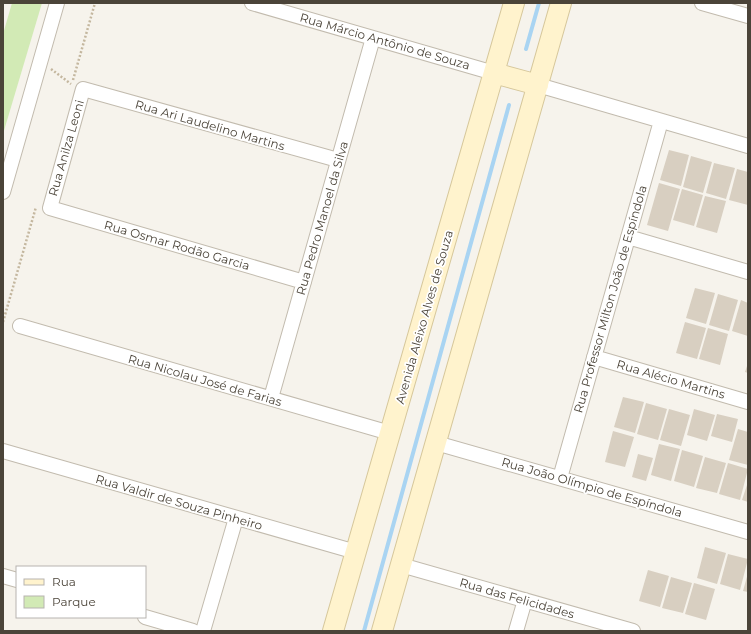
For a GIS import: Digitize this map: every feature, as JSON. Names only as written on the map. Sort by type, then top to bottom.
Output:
[{"type":"street","points":[[3,192],[57,3]]},
{"type":"street","name":"Rua Márcio Antônio de Souza","points":[[252,3],[494,72]]},
{"type":"street","name":"Avenida Aleixo Alves de Souza","points":[[333,631],[514,3]]},
{"type":"street","points":[[382,631],[562,3]]},
{"type":"street","points":[[702,3],[748,16]]},
{"type":"street","name":"Rua Pedro Manoel da Silva","points":[[271,398],[373,38]]},
{"type":"street","points":[[494,72],[748,146]]},
{"type":"street","name":"Rua Ari Laudelino Martins","points":[[77,87],[338,160]]},
{"type":"street","name":"Rua Anilza Leoni","points":[[50,208],[77,87]]},
{"type":"street","name":"Rua Professor Milton João de Espíndola","points":[[560,478],[661,121]]},
{"type":"street","name":"Rua Osmar Rodão Garcia","points":[[50,208],[304,282]]},
{"type":"street","points":[[628,238],[748,272]]},
{"type":"street","name":"Rua Nicolau José de Farias","points":[[20,326],[390,433]]},
{"type":"street","name":"Rua Alécio Martins","points":[[594,357],[748,402]]},
{"type":"street","name":"Rua João Olímpio de Espíndola","points":[[436,443],[748,532]]},
{"type":"street","name":"Rua Valdir de Souza Pinheiro","points":[[3,451],[356,552]]},
{"type":"street","points":[[204,631],[236,518]]},
{"type":"street","name":"Rua das Felicidades","points":[[401,565],[633,631]]},
{"type":"street","points":[[3,576],[16,580]]},
{"type":"street","points":[[516,631],[525,600]]},
{"type":"street","points":[[146,617],[193,631]]},
{"type":"path","points":[[41,60],[77,87]]},
{"type":"green space","points":[[12,3],[42,3],[3,134],[3,34]]},
{"type":"building","points":[[669,150],[689,155],[681,186],[660,180]]},
{"type":"building","points":[[691,156],[712,162],[703,193],[683,187]]},
{"type":"building","points":[[714,163],[735,168],[726,199],[706,193]]},
{"type":"building","points":[[737,169],[748,172],[748,205],[729,200]]},
{"type":"building","points":[[659,183],[680,189],[668,231],[647,225]]},
{"type":"building","points":[[682,189],[703,195],[694,226],[673,220]]},
{"type":"building","points":[[705,196],[726,201],[717,233],[696,227]]},
{"type":"building","points":[[695,288],[715,293],[706,324],[686,318]]},
{"type":"building","points":[[718,294],[738,300],[729,331],[709,325]]},
{"type":"building","points":[[741,300],[748,303],[748,336],[732,331]]},
{"type":"building","points":[[685,322],[706,328],[697,359],[676,353]]},
{"type":"building","points":[[708,328],[728,334],[720,365],[699,359]]},
{"type":"building","points":[[748,363],[748,373],[745,372]]},
{"type":"building","points":[[623,397],[644,402],[635,433],[614,427]]},
{"type":"building","points":[[646,403],[667,409],[658,440],[637,434]]},
{"type":"building","points":[[669,409],[690,415],[681,446],[660,440]]},
{"type":"building","points":[[694,409],[715,415],[707,441],[687,435]]},
{"type":"building","points":[[717,414],[738,419],[732,442],[711,436]]},
{"type":"building","points":[[738,429],[748,432],[748,465],[729,460]]},
{"type":"building","points":[[613,431],[634,437],[625,467],[605,462]]},
{"type":"building","points":[[659,444],[680,449],[671,481],[651,475]]},
{"type":"building","points":[[682,450],[703,456],[694,487],[674,481]]},
{"type":"building","points":[[638,454],[653,458],[646,481],[632,477]]},
{"type":"building","points":[[705,457],[726,463],[717,493],[696,488]]},
{"type":"building","points":[[728,463],[748,469],[740,500],[719,494]]},
{"type":"building","points":[[748,482],[748,502],[742,500]]},
{"type":"building","points":[[705,547],[726,553],[717,584],[697,578]]},
{"type":"building","points":[[728,554],[748,559],[740,590],[720,584]]},
{"type":"building","points":[[648,570],[669,576],[660,607],[639,601]]},
{"type":"building","points":[[748,573],[748,592],[743,591]]},
{"type":"building","points":[[671,577],[692,583],[683,613],[662,608]]},
{"type":"building","points":[[694,583],[715,589],[706,620],[685,614]]},
{"type":"waterway","points":[[526,49],[539,3]]},
{"type":"waterway","points":[[364,631],[509,105]]}]
